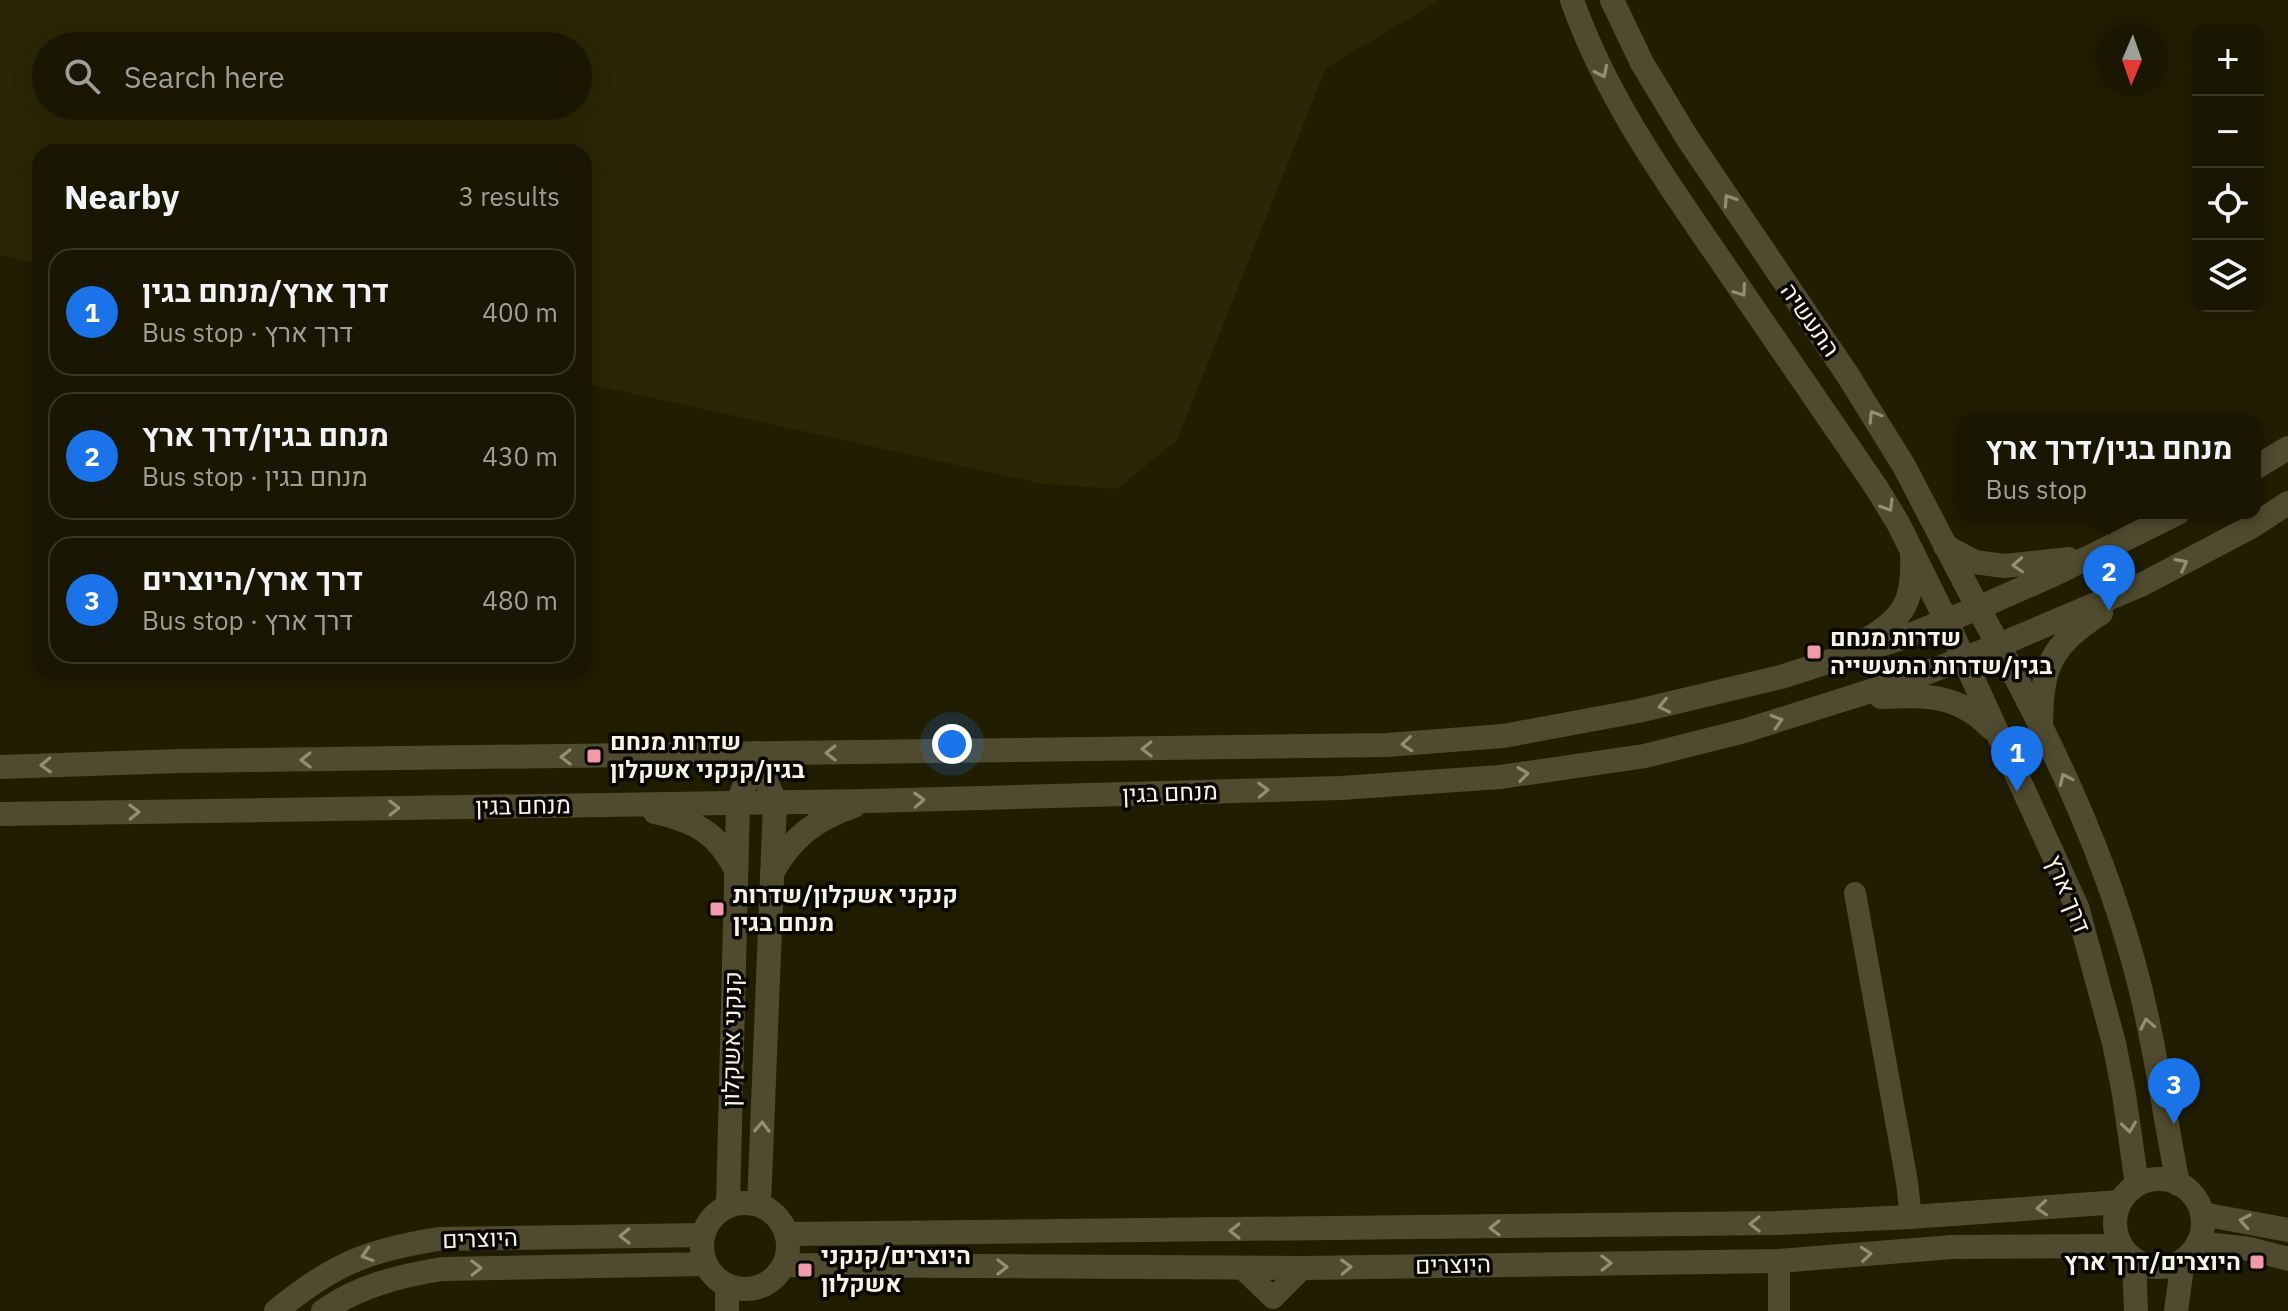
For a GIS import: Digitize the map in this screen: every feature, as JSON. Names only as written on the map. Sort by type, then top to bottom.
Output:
[{"type":"main road","name":"התעשיה","points":[[1572,0],[1587,42],[1612,93],[1656,167],[1876,487],[1946,620]]},
{"type":"main road","name":"התעשיה","points":[[1612,0],[1642,63],[1688,139],[1847,374],[1904,466],[1999,645]]},
{"type":"main road","points":[[2261,464],[2288,448]]},
{"type":"main road","name":"מנחם בגין","points":[[0,814],[869,801],[1341,788],[1500,777],[1645,756],[1744,731],[1962,660],[2143,584],[2251,527],[2288,503]]},
{"type":"main road","name":"מנחם בגין","points":[[0,767],[179,761],[1387,745],[1503,736],[1638,711],[1818,666],[1978,608],[2167,519]]},
{"type":"main road","points":[[1945,546],[1975,562],[2004,566],[2061,561],[2121,543]]},
{"type":"main road","points":[[1818,666],[1874,636],[1894,620],[1909,601],[1912,551]]},
{"type":"main road","points":[[2041,726],[2046,669],[2059,646],[2080,627],[2143,584]]},
{"type":"main road","name":"דרך ארץ","points":[[1946,620],[2077,907],[2114,1043],[2124,1094],[2128,1194]]},
{"type":"main road","name":"דרך ארץ","points":[[1999,645],[2080,811],[2112,894],[2140,987],[2178,1184]]},
{"type":"main road","points":[[1851,698],[1940,698],[1963,704],[1978,714],[1999,736]]},
{"type":"main road","name":"קנקני אשקלון","points":[[756,753],[775,803],[759,1205]]},
{"type":"main road","name":"קנקני אשקלון","points":[[728,1206],[738,803],[756,753]]},
{"type":"main road","points":[[772,873],[785,850],[807,831],[836,812],[869,801]]},
{"type":"main road","points":[[617,805],[659,812],[687,821],[711,834],[726,850],[736,870]]},
{"type":"main road","points":[[2136,1311],[2128,1253],[2115,1224],[2128,1194],[2157,1179],[2178,1184],[2193,1196],[2202,1214],[2203,1224],[2190,1252],[2176,1311]]},
{"type":"main road","name":"היוצרים","points":[[787,1234],[1777,1223],[1911,1217],[2128,1194]]},
{"type":"main road","points":[[738,1203],[759,1205],[781,1222],[787,1234],[788,1250],[784,1265],[761,1299],[718,1281],[705,1264],[701,1250],[703,1235],[714,1215],[738,1203]]},
{"type":"main road","points":[[2202,1214],[2288,1230]]},
{"type":"main road","name":"היוצרים","points":[[276,1311],[308,1284],[354,1259],[399,1245],[439,1239],[703,1235]]},
{"type":"main road","name":"היוצרים","points":[[784,1265],[1243,1269],[1779,1261],[1952,1247],[2128,1253]]},
{"type":"main road","points":[[2128,1253],[2143,1264],[2163,1267],[2190,1252],[2250,1249],[2288,1259]]},
{"type":"main road","name":"היוצרים","points":[[323,1311],[365,1287],[442,1269],[705,1264]]},
{"type":"main road","points":[[727,1286],[727,1311]]},
{"type":"street","points":[[1855,893],[1911,1217]]},
{"type":"street","points":[[1779,1261],[1779,1311]]},
{"type":"street","points":[[1243,1269],[1273,1305],[1303,1268]]},
{"type":"shaded area","points":[[0,0],[1440,0],[1326,68],[1177,440],[1117,489],[1043,484],[592,385],[592,144],[32,144],[32,262],[0,255]]},
{"type":"place","name":"מנחם בגין/דרך ארץ","points":[[2109,611]]},
{"type":"place","name":"שדרות מנחם בגין/שדרות התעשייה","points":[[1814,652]]},
{"type":"place","name":"שדרות מנחם בגין/קנקני אשקלון","points":[[594,756]]},
{"type":"place","name":"דרך ארץ/מנחם בגין","points":[[2017,792]]},
{"type":"place","name":"קנקני אשקלון/שדרות מנחם בגין","points":[[717,909]]},
{"type":"place","name":"דרך ארץ/היוצרים","points":[[2174,1124]]},
{"type":"place","name":"היוצרים/דרך ארץ","points":[[2257,1262]]},
{"type":"place","name":"היוצרים/קנקני אשקלון","points":[[805,1270]]}]
